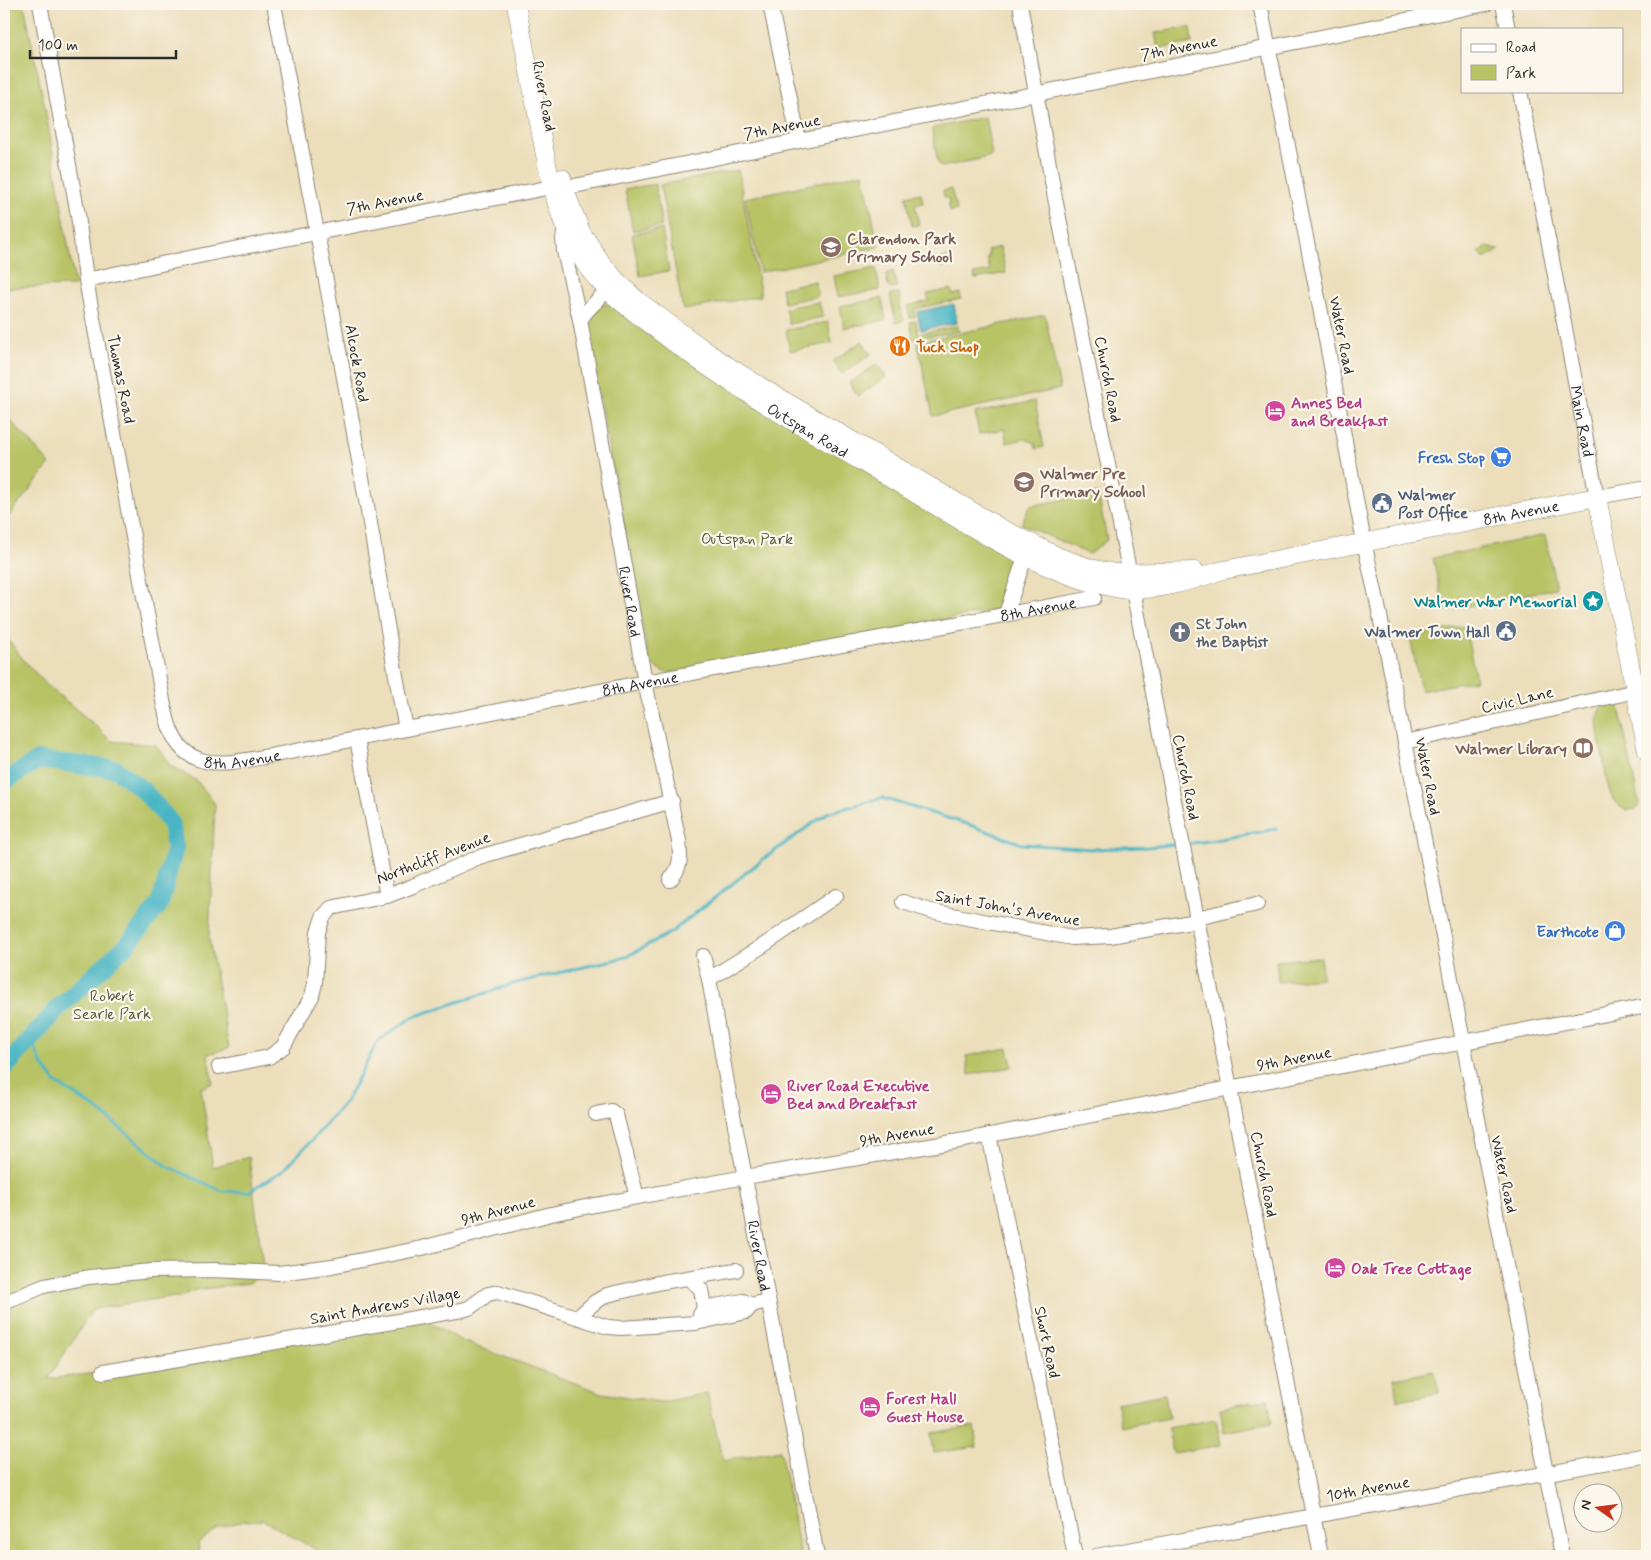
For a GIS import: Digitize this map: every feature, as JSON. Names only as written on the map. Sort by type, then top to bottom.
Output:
[{"type":"main road","name":"River Road","points":[[516,4],[526,15],[558,187]]},
{"type":"main road","name":"Outspan Road","points":[[558,187],[564,227],[587,267],[612,285],[681,349],[748,394],[978,530],[1026,548],[1062,573],[1121,589],[1132,581]]},
{"type":"main road","name":"Outspan Road","points":[[558,187],[581,232],[603,265],[612,285]]},
{"type":"main road","name":"8th Avenue","points":[[1132,581],[1184,582],[1219,571],[1597,497]]},
{"type":"main road","name":"Main Road","points":[[1597,497],[1647,751]]},
{"type":"street","name":"Thomas Road","points":[[40,4],[78,215],[86,280],[164,706],[172,734],[187,754]]},
{"type":"street","name":"Alcock Road","points":[[274,4],[406,729]]},
{"type":"street","points":[[770,4],[798,141]]},
{"type":"street","name":"Church Road","points":[[1020,4],[1055,198],[1132,581],[1321,1556]]},
{"type":"street","name":"Water Road","points":[[1260,4],[1562,1556]]},
{"type":"street","name":"7th Avenue","points":[[86,280],[316,232],[798,141],[1486,4]]},
{"type":"street","points":[[1503,4],[1508,28]]},
{"type":"street","name":"Main Road","points":[[1520,92],[1597,497]]},
{"type":"street","name":"River Road","points":[[564,227],[564,251],[580,320],[645,682],[672,801],[681,858],[675,874],[670,880]]},
{"type":"street","points":[[580,320],[612,285]]},
{"type":"street","name":"8th Avenue","points":[[1597,497],[1647,488]]},
{"type":"street","points":[[1006,614],[1026,548]]},
{"type":"street","name":"8th Avenue","points":[[187,754],[219,764],[357,739],[664,678],[1094,598]]},
{"type":"street","points":[[641,656],[649,668],[664,678]]},
{"type":"street","name":"Civic Lane","points":[[1405,742],[1636,691]]},
{"type":"street","points":[[357,739],[387,896]]},
{"type":"street","name":"Northcliff Avenue","points":[[219,1067],[269,1058],[280,1051],[288,1040],[312,996],[315,983],[318,932],[323,917],[334,907],[387,896],[479,857],[672,801]]},
{"type":"street","points":[[709,979],[764,945],[836,896]]},
{"type":"street","name":"Saint John's Avenue","points":[[903,902],[930,911],[1072,938],[1110,936],[1197,920],[1257,904]]},
{"type":"street","name":"River Road","points":[[703,956],[709,979],[817,1556]]},
{"type":"street","name":"9th Avenue","points":[[4,1303],[44,1286],[75,1279],[151,1271],[214,1270],[264,1274],[299,1272],[422,1248],[552,1214],[637,1197],[989,1135],[1647,1006]]},
{"type":"street","points":[[596,1114],[611,1112],[616,1115],[637,1197]]},
{"type":"street","name":"Short Road","points":[[989,1135],[1075,1556]]},
{"type":"street","points":[[578,1317],[595,1302],[607,1295],[736,1270]]},
{"type":"street","points":[[688,1278],[700,1289],[704,1308],[696,1323]]},
{"type":"street","name":"Saint Andrews Village","points":[[103,1372],[462,1310],[493,1292],[616,1328],[696,1323],[746,1312],[752,1305],[768,1301]]},
{"type":"street","name":"Saint Andrews Village","points":[[704,1308],[743,1301],[752,1305]]},
{"type":"street","name":"10th Avenue","points":[[1096,1556],[1647,1455]]},
{"type":"green space","points":[[4,4],[24,4],[46,113],[75,286],[4,288]]},
{"type":"green space","points":[[1190,27],[1192,43],[1158,49],[1155,33]]},
{"type":"green space","points":[[985,117],[992,155],[942,167],[938,163],[933,128]]},
{"type":"green space","points":[[738,170],[761,296],[683,310],[660,185]]},
{"type":"green space","points":[[863,173],[879,247],[760,272],[745,198]]},
{"type":"green space","points":[[655,184],[662,226],[633,231],[625,189]]},
{"type":"green space","points":[[951,189],[957,210],[950,212],[948,198],[944,197],[943,191]]},
{"type":"green space","points":[[921,193],[923,203],[915,205],[919,225],[912,226],[906,196]]},
{"type":"green space","points":[[662,229],[669,271],[640,276],[632,234]]},
{"type":"green space","points":[[1000,247],[1006,273],[975,279],[974,274],[990,271],[987,257],[989,257],[988,250]]},
{"type":"green space","points":[[1486,247],[1500,250],[1483,258],[1479,254]]},
{"type":"green space","points":[[952,256],[954,264],[940,267],[939,259]]},
{"type":"green space","points":[[876,268],[880,290],[838,297],[834,276]]},
{"type":"green space","points":[[893,271],[897,287],[890,289],[886,274]]},
{"type":"green space","points":[[815,281],[818,296],[784,303],[781,288]]},
{"type":"green space","points":[[951,289],[953,295],[960,293],[961,299],[914,309],[915,317],[910,318],[907,306],[929,301],[927,294]]},
{"type":"green space","points":[[899,293],[901,303],[899,305],[904,320],[896,323],[890,296],[891,294]]},
{"type":"green space","points":[[882,298],[886,320],[844,328],[840,306]]},
{"type":"green space","points":[[819,302],[823,317],[789,324],[785,308]]},
{"type":"green space","name":"Outspan Park","points":[[601,305],[615,306],[1013,559],[1012,579],[1000,606],[996,610],[668,673],[656,667],[648,656],[585,323]]},
{"type":"green space","points":[[1045,315],[1060,389],[933,416],[917,342]]},
{"type":"green space","points":[[916,321],[918,334],[958,326],[959,331],[913,339],[910,322]]},
{"type":"green space","points":[[828,322],[832,343],[790,351],[786,330]]},
{"type":"green space","points":[[862,341],[871,354],[842,374],[833,361]]},
{"type":"green space","points":[[877,364],[886,377],[858,396],[849,383]]},
{"type":"green space","points":[[1035,401],[1044,447],[1036,449],[1035,443],[1024,439],[1007,443],[1004,429],[979,434],[975,413]]},
{"type":"green space","points":[[4,413],[50,464],[4,522]]},
{"type":"green space","points":[[1098,493],[1107,540],[1089,554],[1021,524],[1030,506]]},
{"type":"green space","points":[[1545,535],[1556,588],[1444,611],[1433,558]]},
{"type":"green space","points":[[1465,626],[1476,680],[1421,691],[1410,637]]},
{"type":"green space","name":"Robert Searle Park","points":[[4,634],[25,662],[49,687],[94,724],[111,741],[156,745],[171,766],[197,781],[215,804],[209,938],[229,1048],[208,1054],[213,1083],[201,1088],[213,1167],[249,1157],[264,1274],[249,1283],[196,1290],[177,1297],[93,1309],[48,1379],[103,1372],[423,1318],[462,1341],[602,1393],[662,1402],[707,1393],[723,1461],[780,1450],[801,1556],[327,1556],[263,1520],[244,1521],[217,1528],[198,1543],[200,1556],[4,1556]]},
{"type":"green space","points":[[1604,705],[1616,705],[1619,707],[1639,803],[1637,809],[1628,810],[1615,803],[1609,788],[1597,720]]},
{"type":"green space","points":[[1321,957],[1322,978],[1278,982],[1276,961]]},
{"type":"green space","points":[[1008,1048],[1012,1067],[969,1075],[966,1056]]},
{"type":"green space","points":[[1435,1371],[1439,1393],[1397,1400],[1394,1378]]},
{"type":"green space","points":[[1165,1394],[1169,1418],[1121,1427],[1117,1403]]},
{"type":"green space","points":[[1268,1399],[1272,1423],[1224,1432],[1220,1408]]},
{"type":"green space","points":[[1216,1419],[1221,1445],[1173,1453],[1168,1428]]},
{"type":"green space","points":[[974,1426],[977,1447],[934,1453],[931,1433]]},
{"type":"water","points":[[954,304],[957,323],[921,330],[917,312]]},
{"type":"waterway","points":[[4,782],[38,760],[116,769],[144,791],[171,823],[175,848],[160,904],[126,946],[58,1008],[4,1069]]},
{"type":"waterway","points":[[31,1039],[41,1063],[55,1082],[97,1109],[167,1166],[222,1191],[248,1192],[281,1172],[312,1140],[346,1101],[378,1041],[413,1017],[516,983],[626,957],[673,931],[762,860],[827,813],[882,798],[967,824],[1022,844],[1092,849],[1179,844]]},
{"type":"waterway","points":[[1185,844],[1276,829]]},
{"type":"place","name":"Clarendon Park Primary School","points":[[831,247]]},
{"type":"place","name":"Tuck Shop","points":[[900,346]]},
{"type":"place","name":"Annes Bed and Breakfast","points":[[1275,411]]},
{"type":"place","name":"Fresh Stop","points":[[1501,457]]},
{"type":"place","name":"Walmer Pre Primary School","points":[[1024,482]]},
{"type":"place","name":"Walmer Post Office","points":[[1382,503]]},
{"type":"place","name":"Walmer War Memorial","points":[[1593,601]]},
{"type":"place","name":"Walmer Town Hall","points":[[1506,631]]},
{"type":"place","name":"St John the Baptist","points":[[1180,632]]},
{"type":"place","name":"Walmer Library","points":[[1583,748]]},
{"type":"place","name":"Earthcote","points":[[1615,931]]},
{"type":"place","name":"River Road Executive Bed and Breakfast","points":[[771,1094]]},
{"type":"place","name":"Oak Tree Cottage","points":[[1335,1268]]},
{"type":"place","name":"Forest Hall Guest House","points":[[870,1407]]}]
